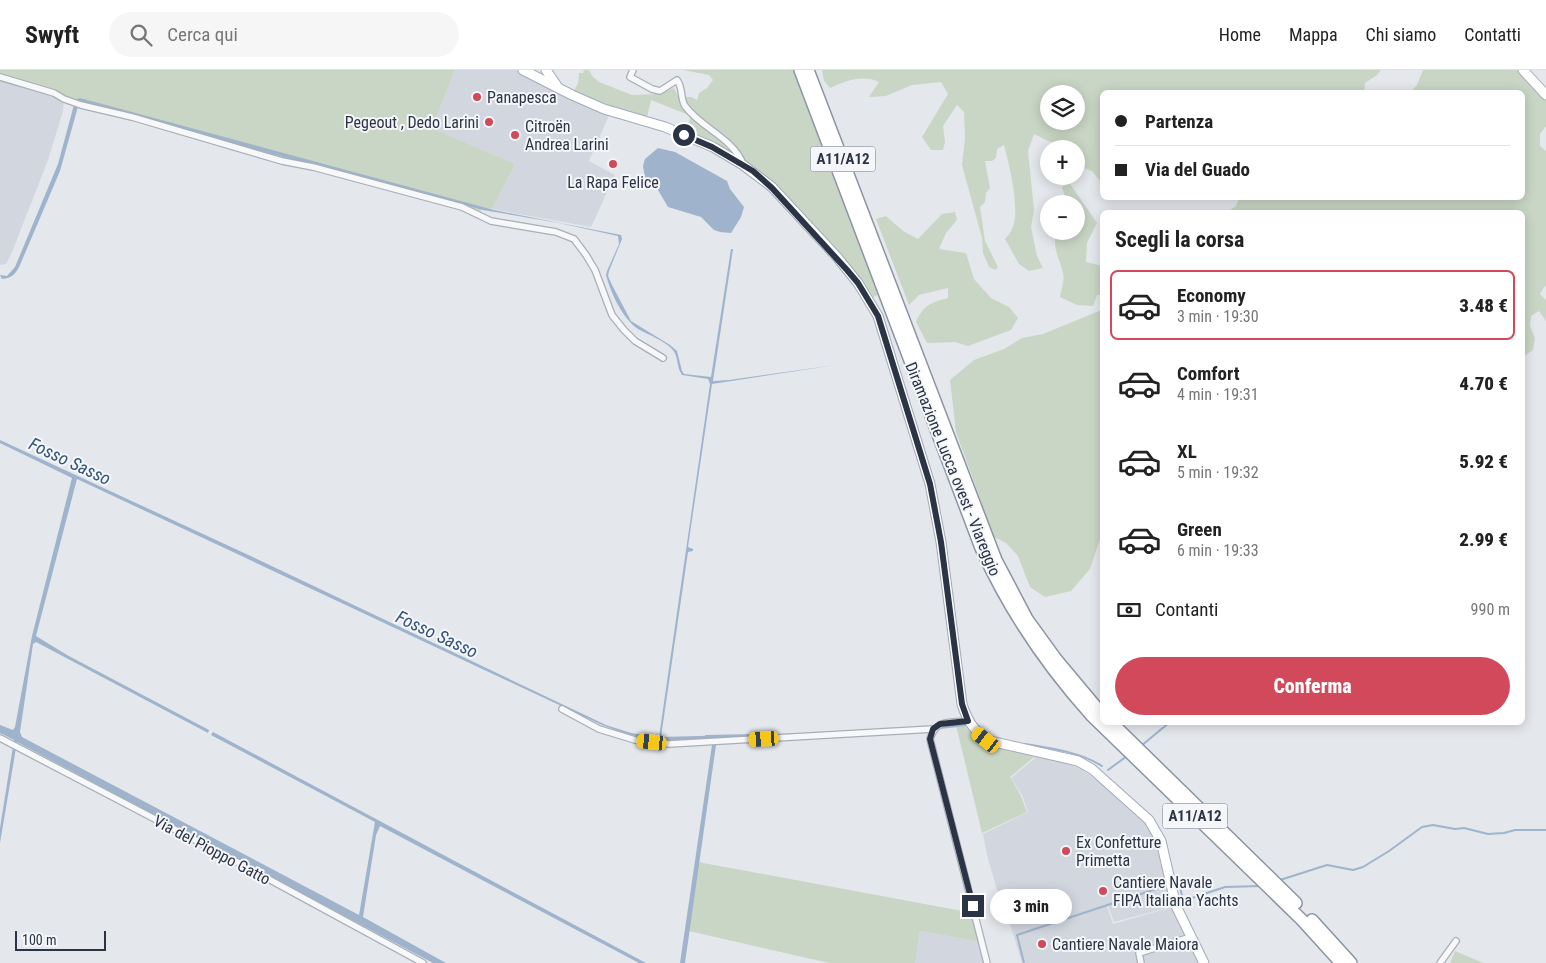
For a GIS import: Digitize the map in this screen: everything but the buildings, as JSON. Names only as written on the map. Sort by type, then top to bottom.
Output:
[{"type":"highway","name":"Diramazione Lucca ovest - Viareggio","points":[[800,70],[860,205],[985,545]]},
{"type":"highway","name":"Diramazione Lucca ovest - Viareggio","points":[[808,70],[848,198],[985,545],[996,560],[1054,663],[1092,716],[1100,724]]},
{"type":"highway","name":"Diramazione Lucca ovest - Viareggio","points":[[1054,663],[1100,712]]},
{"type":"highway","name":"Diramazione Lucca ovest - Viareggio","points":[[1101,725],[1302,920],[1340,963]]},
{"type":"highway","name":"A11/A12","points":[[1114,725],[1304,912],[1352,963]]},
{"type":"main road","points":[[523,70],[559,89],[604,108],[665,127],[712,147],[743,165],[772,188],[858,283],[878,316],[930,484],[941,542],[962,704],[968,721],[976,732],[986,740],[1078,761],[1092,769],[1149,820],[1161,841],[1176,906],[1204,963]]},
{"type":"main road","points":[[546,70],[559,89]]},
{"type":"main road","points":[[1523,70],[1546,94]]},
{"type":"street","points":[[633,70],[630,77],[652,89],[660,91],[677,80],[680,84],[684,104],[702,123],[728,142],[739,154],[743,165]]},
{"type":"street","points":[[0,77],[54,93],[82,105],[132,117],[282,161],[313,167],[462,207],[491,221],[556,232],[574,239],[595,270],[612,315],[635,340],[663,358]]},
{"type":"street","points":[[562,708],[599,729],[635,740],[670,744],[933,729],[940,724],[968,721]]},
{"type":"street","points":[[933,729],[930,739],[987,963]]},
{"type":"street","name":"Via del Pioppo Gatto","points":[[0,738],[239,863],[423,963]]},
{"type":"street","points":[[1141,963],[1139,953],[1191,937]]},
{"type":"street","points":[[1440,963],[1456,941]]},
{"type":"shaded area","points":[[455,70],[523,70],[611,111],[589,161],[615,175],[591,227],[492,209],[515,164],[432,128]]},
{"type":"shaded area","points":[[0,77],[64,99],[63,111],[48,160],[12,252],[6,264],[0,265]]},
{"type":"shaded area","points":[[1035,755],[1076,765],[1130,805],[1147,821],[1160,841],[1174,906],[1114,922],[1108,905],[1066,919],[1107,906],[1113,924],[1176,906],[1200,963],[1022,963],[1003,901],[1000,900],[983,834],[1028,812],[1022,795],[1011,778],[1034,759]]},
{"type":"shaded area","points":[[920,931],[981,942],[987,963],[915,963]]},
{"type":"green space","points":[[0,70],[455,70],[432,128],[515,164],[492,209],[480,207],[482,216],[461,208],[229,147],[114,114],[0,77]]},
{"type":"green space","points":[[584,70],[589,70],[592,76],[599,82],[632,95],[660,94],[674,88],[682,104],[686,97],[697,100],[699,93],[707,88],[713,80],[709,75],[683,70],[793,70],[879,294],[868,300],[858,283],[753,171],[684,135],[691,116],[651,100],[646,121],[572,95],[578,83],[579,73],[583,73]]},
{"type":"green space","points":[[822,70],[1381,70],[1365,83],[1364,90],[1100,90],[1100,181],[1092,171],[1085,168],[1085,140],[1046,140],[1034,134],[1028,151],[1034,210],[1031,227],[1037,256],[1043,268],[1029,271],[1019,264],[1005,239],[1012,229],[1015,200],[1004,145],[997,149],[996,158],[992,161],[985,161],[990,188],[986,193],[985,202],[980,207],[985,241],[998,267],[995,270],[989,267],[983,253],[982,238],[962,165],[965,138],[964,112],[957,105],[943,126],[945,142],[943,150],[931,150],[922,137],[948,94],[941,82],[912,85],[886,96],[869,97],[879,82],[861,79],[841,83],[830,88],[824,81]]},
{"type":"green space","points":[[1423,70],[1517,70],[1546,101],[1546,126],[1540,134],[1540,146],[1546,151],[1546,286],[1540,294],[1546,300],[1546,321],[1539,311],[1531,316],[1530,326],[1535,338],[1533,350],[1525,356],[1525,210],[1230,210],[1236,206],[1238,200],[1525,200],[1525,90],[1412,90],[1417,85]]},
{"type":"green space","points":[[1071,185],[1078,195],[1064,195],[1062,187]]},
{"type":"green space","points":[[1085,206],[1097,223],[1087,243],[1086,262],[1100,266],[1100,295],[1097,295],[1093,306],[1077,305],[1060,297],[1063,276],[1055,240],[1085,240]]},
{"type":"green space","points":[[955,212],[957,220],[946,233],[939,249],[966,253],[974,279],[991,298],[1009,307],[1018,318],[1011,330],[968,346],[955,342],[927,343],[916,322],[925,308],[937,301],[948,298],[948,288],[919,295],[909,305],[876,219],[886,216],[903,231],[918,239],[942,214]]},
{"type":"green space","points":[[1100,311],[1100,539],[1090,569],[1071,591],[1045,597],[1030,587],[1018,556],[1006,543],[994,537],[956,432],[950,380],[974,360],[1004,349],[1022,338],[1043,334]]},
{"type":"green space","points":[[963,723],[972,735],[985,744],[1034,755],[1033,758],[1010,777],[1020,794],[1027,812],[982,833],[956,725]]},
{"type":"green space","points":[[698,862],[973,913],[981,942],[920,931],[915,963],[829,963],[689,931]]},
{"type":"green space","points":[[1455,951],[1481,962],[1484,963],[1450,963]]},
{"type":"water","points":[[80,98],[494,210],[621,235],[622,239],[608,276],[612,285],[631,321],[677,351],[684,374],[711,377],[731,249],[733,249],[713,381],[836,365],[712,384],[688,547],[693,549],[693,551],[688,552],[661,737],[816,733],[668,741],[629,735],[602,725],[77,479],[36,636],[67,655],[209,730],[208,733],[36,642],[33,644],[20,732],[22,737],[359,915],[375,822],[211,735],[213,732],[646,963],[639,963],[380,826],[376,835],[363,917],[446,963],[433,963],[17,742],[0,843],[0,828],[14,740],[0,733],[0,725],[13,730],[15,727],[32,636],[72,478],[0,443],[0,440],[259,560],[606,725],[631,733],[659,737],[710,384],[708,379],[682,375],[676,355],[672,349],[660,340],[638,329],[622,312],[606,275],[619,244],[618,236],[559,223],[483,210],[79,103],[60,171],[20,265],[13,275],[2,279],[0,275],[7,276],[15,267],[58,164],[75,101]]},
{"type":"water","points":[[658,148],[675,152],[727,181],[730,189],[744,207],[741,217],[731,233],[714,230],[701,217],[668,207],[655,185],[645,177],[643,166],[645,159]]},
{"type":"water","points":[[712,745],[716,745],[685,963],[680,963]]},
{"type":"waterway","name":"Fosso Sasso","points":[[940,728],[967,725]]},
{"type":"waterway","name":"Fosso Sasso","points":[[1141,746],[1166,725]]},
{"type":"waterway","name":"Fosso Sasso","points":[[706,736],[756,735]]},
{"type":"waterway","name":"Fosso Sasso","points":[[1025,744],[1075,754],[1102,766]]},
{"type":"waterway","name":"Fosso Sasso","points":[[1108,770],[1127,756]]},
{"type":"waterway","points":[[1280,880],[1327,865],[1353,870],[1363,867],[1422,827],[1433,825],[1455,829],[1464,828],[1488,834],[1515,830],[1546,830]]},
{"type":"waterway","points":[[1176,882],[1179,881],[1183,901],[1225,887],[1261,886]]},
{"type":"waterway","points":[[1024,963],[1017,935],[1165,886]]},
{"type":"place","name":"Panapesca","points":[[477,97]]},
{"type":"place","name":"Pegeout , Dedo Larini","points":[[489,122]]},
{"type":"place","name":"Citroën Andrea Larini","points":[[515,135]]},
{"type":"place","name":"La Rapa Felice","points":[[613,164]]},
{"type":"place","name":"Ex Confetture Primetta","points":[[1066,851]]},
{"type":"place","name":"Cantiere Navale FIPA Italiana Yachts","points":[[1103,891]]},
{"type":"place","name":"Cantiere Navale Maiora","points":[[1042,944]]},
{"type":"route","points":[[684,135],[712,147],[743,164],[772,188],[858,283],[878,316],[930,484],[941,542],[962,704],[968,721],[940,724],[933,729],[930,739],[973,906]]}]
